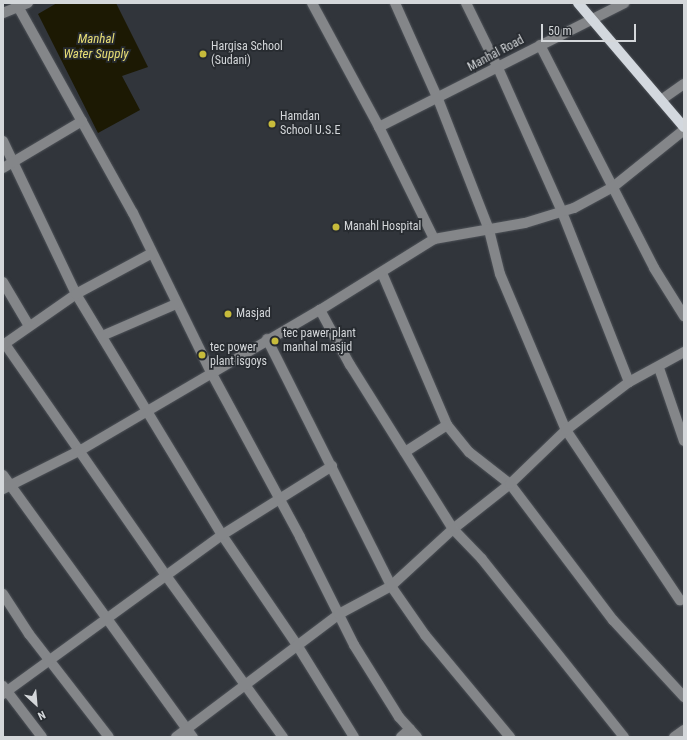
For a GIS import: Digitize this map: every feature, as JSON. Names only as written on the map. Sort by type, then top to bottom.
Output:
[{"type":"main road","points":[[578,3],[684,128]]},
{"type":"street","points":[[3,13],[17,5],[28,3]]},
{"type":"street","points":[[312,3],[379,127],[434,239]]},
{"type":"street","points":[[395,3],[438,99],[490,230],[500,274],[566,430],[680,600]]},
{"type":"street","points":[[466,3],[498,68],[562,212],[629,382]]},
{"type":"street","name":"Manhal Road","points":[[379,127],[438,99],[540,45],[594,21],[624,3]]},
{"type":"street","points":[[17,5],[133,213],[176,304],[354,645],[399,717],[417,737]]},
{"type":"street","points":[[540,45],[654,268],[684,316]]},
{"type":"street","points":[[661,100],[684,84]]},
{"type":"street","points":[[3,168],[82,121]]},
{"type":"street","points":[[7,487],[81,450],[212,374],[267,339],[320,310],[382,273],[434,239],[490,230],[562,212],[613,187],[684,128]]},
{"type":"street","points":[[3,141],[14,161],[76,294],[146,412],[222,535],[297,645],[354,737]]},
{"type":"street","points":[[152,254],[76,294],[4,345],[81,450],[167,577],[243,685],[283,737]]},
{"type":"street","points":[[382,273],[447,425],[469,452],[510,484],[613,620],[684,697]]},
{"type":"street","points":[[3,282],[29,326]]},
{"type":"street","points":[[102,336],[176,304]]},
{"type":"street","points":[[320,310],[350,365],[453,529],[482,559],[624,737]]},
{"type":"street","points":[[267,339],[391,586],[425,635],[510,737]]},
{"type":"street","points":[[176,737],[190,733],[243,685],[339,614],[391,586],[453,529],[510,484],[566,430],[629,382],[659,368],[684,352]]},
{"type":"street","points":[[659,368],[684,441]]},
{"type":"street","points":[[405,452],[447,425]]},
{"type":"street","points":[[42,737],[4,690],[50,661],[167,577],[222,535],[332,466]]},
{"type":"street","points":[[3,475],[7,487],[190,733]]},
{"type":"street","points":[[3,594],[50,661],[109,737]]},
{"type":"street","points":[[401,737],[410,729]]},
{"type":"street","points":[[674,737],[684,730]]},
{"type":"water","name":"Manhal Water Supply","points":[[57,3],[116,3],[148,67],[122,76],[140,110],[98,133],[38,14]]},
{"type":"place","name":"Hargisa School (Sudani)","points":[[203,54]]},
{"type":"place","name":"Hamdan School U.S.E","points":[[272,124]]},
{"type":"place","name":"Manahl Hospital","points":[[336,227]]},
{"type":"place","name":"Masjad","points":[[228,314]]},
{"type":"place","name":"tec pawer plant manhal masjid","points":[[275,341]]},
{"type":"place","name":"tec power plant isgoys","points":[[202,355]]}]
